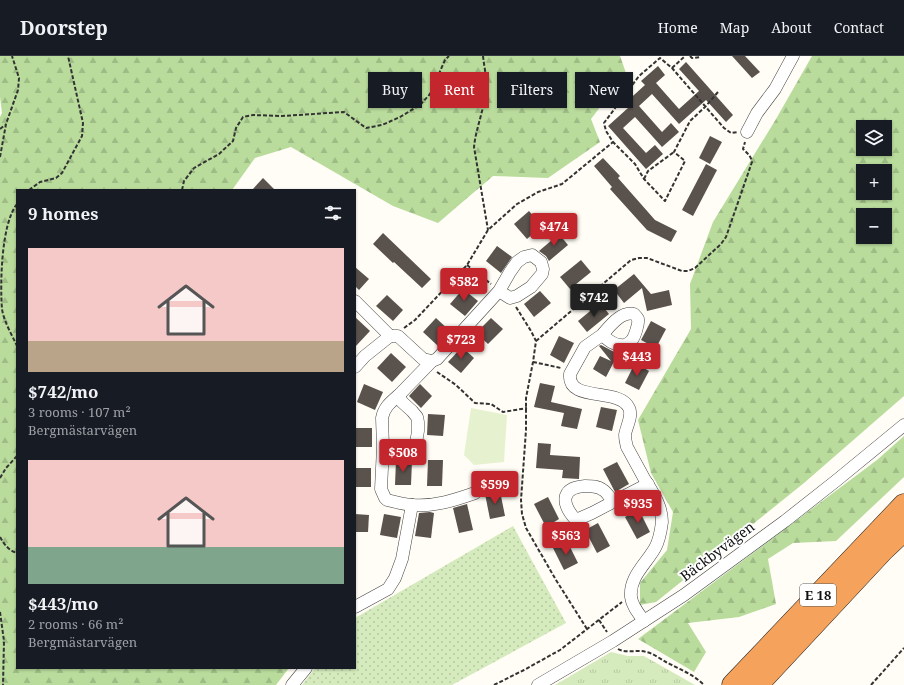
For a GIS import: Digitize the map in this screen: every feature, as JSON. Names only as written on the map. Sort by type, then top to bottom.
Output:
[{"type":"highway","name":"E 18","points":[[733,685],[904,505]]},
{"type":"highway","name":"E 18","points":[[757,685],[883,550],[904,530]]},
{"type":"street","points":[[747,132],[757,113],[775,89],[793,56]]},
{"type":"street","points":[[475,493],[441,503],[412,505],[387,500],[381,489],[383,448],[382,418],[387,406],[432,361],[437,359],[504,294]]},
{"type":"street","points":[[356,302],[394,336],[423,359],[432,361]]},
{"type":"street","points":[[602,335],[585,347],[570,374],[570,378],[572,385],[575,388],[588,393],[616,398],[625,402],[630,413],[625,434],[627,448],[654,494],[659,506],[662,520],[656,547],[632,583],[631,598],[636,610],[644,621]]},
{"type":"street","points":[[356,366],[365,356],[394,336]]},
{"type":"street","points":[[383,448],[407,449],[416,443],[418,431],[417,417],[412,410],[402,402],[399,395]]},
{"type":"street","name":"Bäckbyvägen","points":[[538,685],[613,641],[684,595],[784,521],[904,426]]},
{"type":"street","points":[[613,502],[648,484]]},
{"type":"street","points":[[356,606],[388,589],[395,578],[402,559],[412,505]]},
{"type":"street","points":[[292,685],[305,669]]},
{"type":"path","points":[[0,157],[6,124],[18,90],[19,78],[12,56]]},
{"type":"path","points":[[30,189],[40,182],[56,178],[62,173],[82,136],[83,123],[68,56]]},
{"type":"path","points":[[182,189],[184,181],[194,168],[218,154],[232,141],[236,128],[243,117],[344,112],[366,128],[382,125],[400,118],[420,105],[430,94],[445,60],[449,56]]},
{"type":"path","points":[[482,56],[486,86],[481,119],[475,136],[474,147],[488,230]]},
{"type":"path","points":[[672,68],[684,56]]},
{"type":"path","points":[[690,56],[692,58],[701,57]]},
{"type":"path","points":[[536,341],[632,260],[647,258],[688,272],[695,268],[721,244],[726,237],[752,162],[750,156],[743,149],[747,132],[731,133],[724,128],[672,68],[660,57],[639,76],[604,123],[606,131],[613,142],[635,164],[644,179],[665,201],[685,161],[674,152]]},
{"type":"path","points":[[644,179],[648,171],[674,152],[690,121],[706,107],[718,92]]},
{"type":"path","points":[[0,129],[6,124]]},
{"type":"path","points":[[394,336],[415,320],[467,265],[488,230],[517,204],[538,192],[562,184],[613,142]]},
{"type":"path","points":[[16,205],[13,209],[4,236],[0,290],[2,311],[16,344]]},
{"type":"path","points":[[467,265],[504,294],[523,316],[536,341],[527,393],[521,500],[522,514],[526,528],[556,580],[587,629]]},
{"type":"path","points":[[432,361],[432,368],[456,385],[476,403],[491,404],[503,412],[527,408]]},
{"type":"path","points":[[533,362],[572,370]]},
{"type":"path","points":[[0,478],[6,468],[16,457]]},
{"type":"path","points":[[0,537],[12,552],[16,553]]},
{"type":"path","points":[[494,685],[560,650],[627,598],[631,598]]},
{"type":"path","points":[[0,612],[4,641],[3,685]]},
{"type":"path","points":[[599,620],[618,649],[622,651],[648,652],[684,671],[704,685]]},
{"type":"path","points":[[871,685],[904,648]]},
{"type":"green space","points":[[0,56],[620,56],[626,72],[575,72],[575,108],[599,108],[591,119],[600,142],[548,178],[493,176],[438,223],[393,206],[291,147],[255,158],[233,189],[16,189],[16,669],[288,669],[276,685],[0,685],[0,117],[2,113],[0,97]]},
{"type":"green space","points":[[812,56],[904,56],[904,396],[804,483],[656,602],[640,605],[640,583],[667,550],[673,512],[651,473],[638,420],[691,329],[690,284],[713,222],[776,119]]},
{"type":"green space","points":[[471,408],[507,415],[504,462],[474,465],[464,455]]},
{"type":"green space","points":[[904,436],[904,477],[836,541],[793,543],[768,559],[776,604],[739,617],[688,623],[706,652],[694,672],[638,639],[877,460]]},
{"type":"green space","points":[[513,526],[566,623],[452,685],[302,685],[314,669],[356,669],[356,617]]},
{"type":"green space","points":[[611,652],[628,656],[644,656],[695,685],[555,685]]},
{"type":"building","points":[[732,56],[745,56],[760,72],[752,78]]},
{"type":"building","points":[[686,62],[733,115],[726,122],[706,100],[679,124],[652,94],[639,106],[662,132],[671,123],[679,132],[662,147],[635,117],[623,128],[646,153],[655,145],[663,154],[646,169],[608,126],[628,108],[633,108],[633,96],[645,85],[641,81],[658,66],[665,75],[656,83],[679,109],[699,91],[679,69]]},
{"type":"building","points":[[710,136],[722,142],[710,164],[699,158]]},
{"type":"building","points":[[603,158],[620,176],[618,178],[655,220],[677,231],[671,242],[647,230],[610,189],[612,187],[594,166]]},
{"type":"building","points":[[706,164],[717,170],[693,216],[682,210]]},
{"type":"building","points":[[263,178],[274,189],[253,189]]},
{"type":"building","points":[[529,211],[542,226],[527,239],[514,224]]},
{"type":"building","points":[[383,233],[431,279],[422,288],[373,244]]},
{"type":"building","points":[[559,234],[568,245],[549,261],[546,256],[539,251]]},
{"type":"building","points":[[497,246],[512,257],[501,273],[486,261]]},
{"type":"building","points":[[581,260],[591,272],[570,289],[560,277]]},
{"type":"building","points":[[356,268],[369,279],[359,290],[356,287]]},
{"type":"building","points":[[634,274],[651,294],[669,290],[672,305],[647,311],[642,288],[624,303],[614,290]]},
{"type":"building","points":[[463,289],[478,301],[465,316],[450,304]]},
{"type":"building","points":[[540,291],[551,303],[534,317],[524,304]]},
{"type":"building","points":[[387,295],[403,310],[393,321],[376,306]]},
{"type":"building","points":[[600,303],[609,314],[587,332],[578,321]]},
{"type":"building","points":[[356,318],[370,331],[356,346]]},
{"type":"building","points":[[436,318],[451,332],[438,346],[423,332]]},
{"type":"building","points":[[491,318],[503,329],[488,344],[476,333]]},
{"type":"building","points":[[651,321],[666,329],[656,348],[641,340]]},
{"type":"building","points":[[559,336],[574,343],[564,363],[550,355]]},
{"type":"building","points":[[601,345],[618,354],[606,377],[593,369],[600,356],[611,361],[599,346]]},
{"type":"building","points":[[462,347],[474,358],[461,373],[448,362]]},
{"type":"building","points":[[391,353],[406,367],[392,382],[377,368]]},
{"type":"building","points":[[635,363],[649,371],[639,390],[625,383]]},
{"type":"building","points":[[540,383],[555,386],[551,402],[582,409],[577,429],[561,426],[564,413],[534,407]]},
{"type":"building","points":[[364,384],[383,392],[375,410],[357,402]]},
{"type":"building","points":[[420,384],[432,396],[421,408],[409,396]]},
{"type":"building","points":[[601,407],[617,410],[612,431],[596,427]]},
{"type":"building","points":[[428,414],[445,415],[443,436],[427,435]]},
{"type":"building","points":[[356,428],[372,428],[372,447],[356,447]]},
{"type":"building","points":[[538,443],[551,444],[550,455],[580,457],[579,479],[562,478],[563,470],[536,468]]},
{"type":"building","points":[[396,460],[412,461],[411,485],[395,485]]},
{"type":"building","points":[[428,460],[443,460],[442,486],[427,486]]},
{"type":"building","points":[[617,462],[629,484],[615,492],[603,469]]},
{"type":"building","points":[[356,468],[371,468],[371,487],[356,487]]},
{"type":"building","points":[[500,491],[505,516],[490,519],[485,494]]},
{"type":"building","points":[[548,497],[559,519],[546,527],[534,504]]},
{"type":"building","points":[[467,504],[473,530],[459,533],[453,508]]},
{"type":"building","points":[[639,510],[650,532],[637,539],[625,517]]},
{"type":"building","points":[[419,513],[434,513],[431,538],[415,536]]},
{"type":"building","points":[[356,514],[369,515],[368,532],[356,532]]},
{"type":"building","points":[[384,514],[401,517],[397,538],[380,535]]},
{"type":"building","points":[[598,523],[610,546],[597,553],[585,530]]},
{"type":"building","points":[[567,541],[578,563],[564,570],[553,548]]}]
